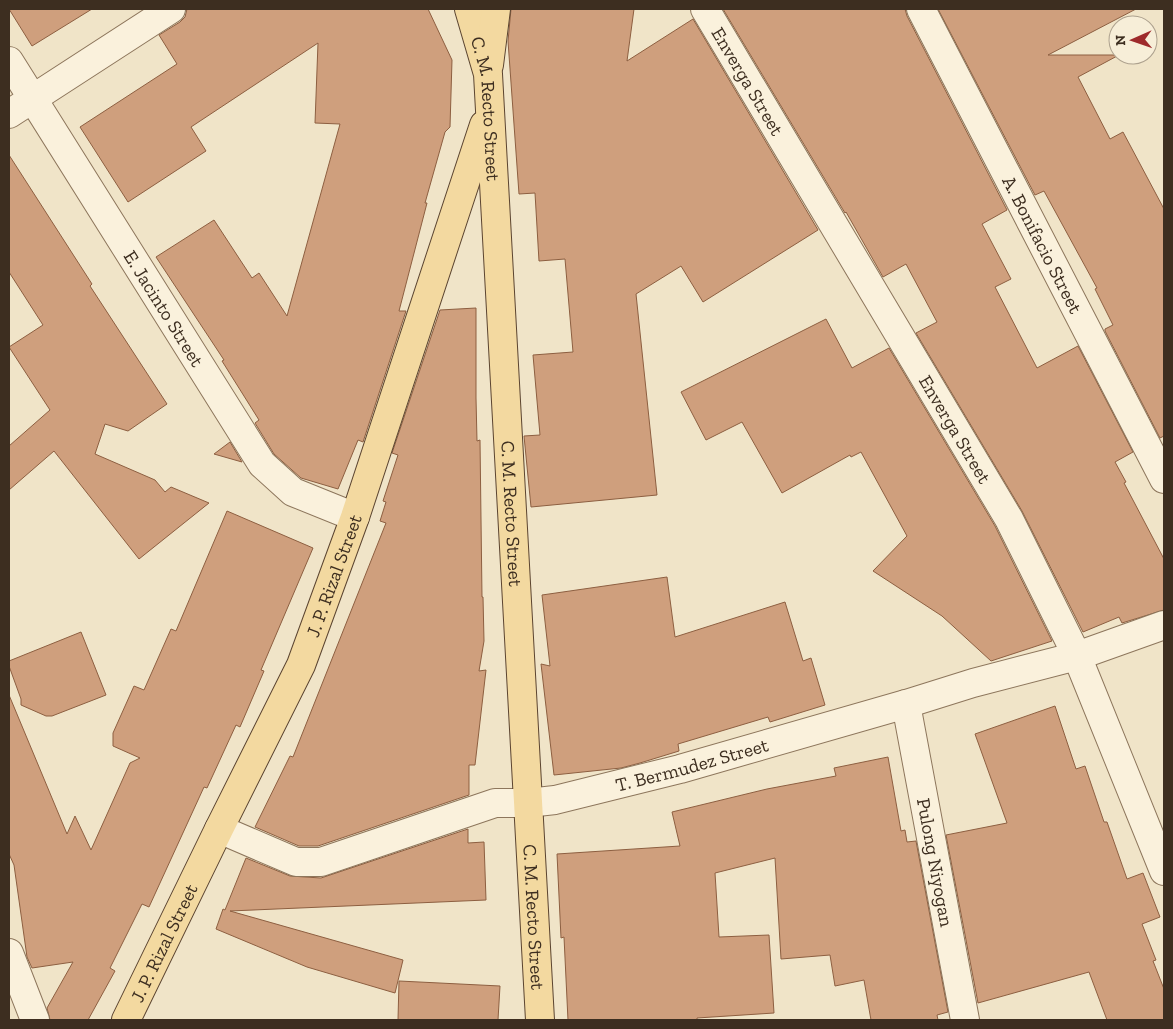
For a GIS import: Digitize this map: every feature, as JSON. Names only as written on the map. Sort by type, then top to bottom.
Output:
[{"type":"main road","name":"C. M. Recto Street","points":[[469,9],[488,74],[540,1020]]},
{"type":"main road","points":[[488,74],[496,9]]},
{"type":"main road","name":"J. P. Rizal Street","points":[[126,1020],[301,666],[355,517],[489,109]]},
{"type":"street","points":[[9,114],[171,9]]},
{"type":"street","name":"Enverga Street","points":[[705,9],[1009,518],[1077,656],[1164,870]]},
{"type":"street","name":"A. Bonifacio Street","points":[[921,9],[1164,479]]},
{"type":"street","name":"E. Jacinto Street","points":[[9,61],[262,464],[293,492],[355,517]]},
{"type":"street","name":"T. Bermudez Street","points":[[219,829],[296,862],[321,862],[495,803],[528,803],[555,800],[680,769],[973,683],[1077,656],[1164,626]]},
{"type":"street","name":"Pulong Niyogan","points":[[906,704],[965,1020]]},
{"type":"street","points":[[9,953],[35,1020]]},
{"type":"building","points":[[9,9],[92,9],[32,46]]},
{"type":"building","points":[[187,9],[428,9],[452,60],[450,127],[445,132],[425,203],[427,203],[399,311],[406,311],[363,442],[358,440],[338,489],[301,478],[274,454],[255,423],[259,420],[222,361],[224,360],[156,257],[214,220],[252,278],[259,273],[287,316],[340,124],[315,123],[318,43],[191,127],[206,151],[128,202],[80,127],[177,64],[159,35],[180,22],[185,17]]},
{"type":"building","points":[[511,9],[634,9],[627,61],[693,19],[818,230],[703,302],[681,266],[636,294],[657,495],[531,507],[524,436],[540,435],[533,355],[573,352],[565,259],[539,261],[535,193],[519,194],[508,41]]},
{"type":"building","points":[[723,9],[905,9],[1007,210],[982,224],[1011,279],[995,287],[1037,368],[1078,346],[1133,452],[1115,462],[1164,559],[1164,610],[1122,623],[1119,617],[1083,632],[1022,511],[916,333],[937,322],[906,264],[883,277],[846,212]]},
{"type":"building","points":[[938,9],[1136,9],[1125,15],[1108,15],[1108,24],[1048,55],[1108,55],[1108,61],[1078,77],[1110,139],[1123,132],[1164,209],[1164,436],[1160,438],[1105,331],[1105,329],[1113,325],[1095,289],[1097,288],[1044,191],[1035,195]]},
{"type":"building","points":[[9,155],[92,284],[90,286],[167,404],[128,431],[105,424],[95,454],[155,480],[165,492],[171,487],[209,503],[139,559],[54,451],[9,490],[9,446],[50,410],[9,347],[43,325],[9,272]]},
{"type":"building","points":[[476,308],[477,441],[480,440],[484,641],[479,671],[486,670],[475,765],[469,765],[469,795],[318,846],[299,846],[255,827],[290,756],[293,757],[386,523],[380,521],[386,502],[383,501],[398,455],[392,453],[440,310]]},
{"type":"building","points":[[826,319],[852,368],[889,348],[995,526],[1052,641],[991,661],[942,616],[873,571],[907,536],[861,452],[851,457],[850,455],[782,493],[742,422],[706,440],[681,392]]},
{"type":"building","points":[[230,442],[242,462],[214,454]]},
{"type":"building","points":[[227,511],[313,548],[261,670],[264,671],[240,727],[236,725],[207,788],[204,787],[149,907],[142,904],[110,968],[115,971],[88,1020],[50,1020],[47,1008],[73,962],[32,968],[27,957],[14,865],[9,854],[9,695],[67,834],[75,816],[91,850],[130,763],[140,758],[113,746],[113,733],[134,686],[144,690],[171,629],[176,631]]},
{"type":"building","points":[[667,577],[675,637],[785,602],[803,661],[811,658],[825,705],[770,722],[768,717],[678,744],[679,751],[621,768],[554,775],[541,664],[550,666],[542,595]]},
{"type":"building","points":[[81,632],[106,695],[52,716],[46,716],[21,705],[21,699],[9,666],[9,661]]},
{"type":"building","points":[[1055,706],[1076,769],[1085,766],[1104,822],[1107,822],[1127,879],[1143,873],[1160,917],[1142,924],[1156,960],[1153,961],[1164,989],[1164,1020],[1107,1020],[1089,972],[978,1003],[946,835],[1007,823],[975,734]]},
{"type":"building","points":[[888,757],[901,831],[905,830],[907,842],[916,841],[948,1012],[937,1015],[938,1020],[871,1020],[864,980],[835,986],[830,955],[781,959],[775,858],[715,873],[719,937],[769,935],[774,1013],[697,1018],[697,1020],[568,1020],[564,937],[561,938],[557,854],[680,846],[672,812],[767,789],[836,776],[834,768]]},
{"type":"building","points":[[468,829],[468,843],[484,842],[486,900],[230,911],[403,960],[395,993],[307,967],[216,929],[246,858],[290,876],[321,878]]},
{"type":"building","points":[[399,981],[500,986],[498,1020],[398,1020]]}]
